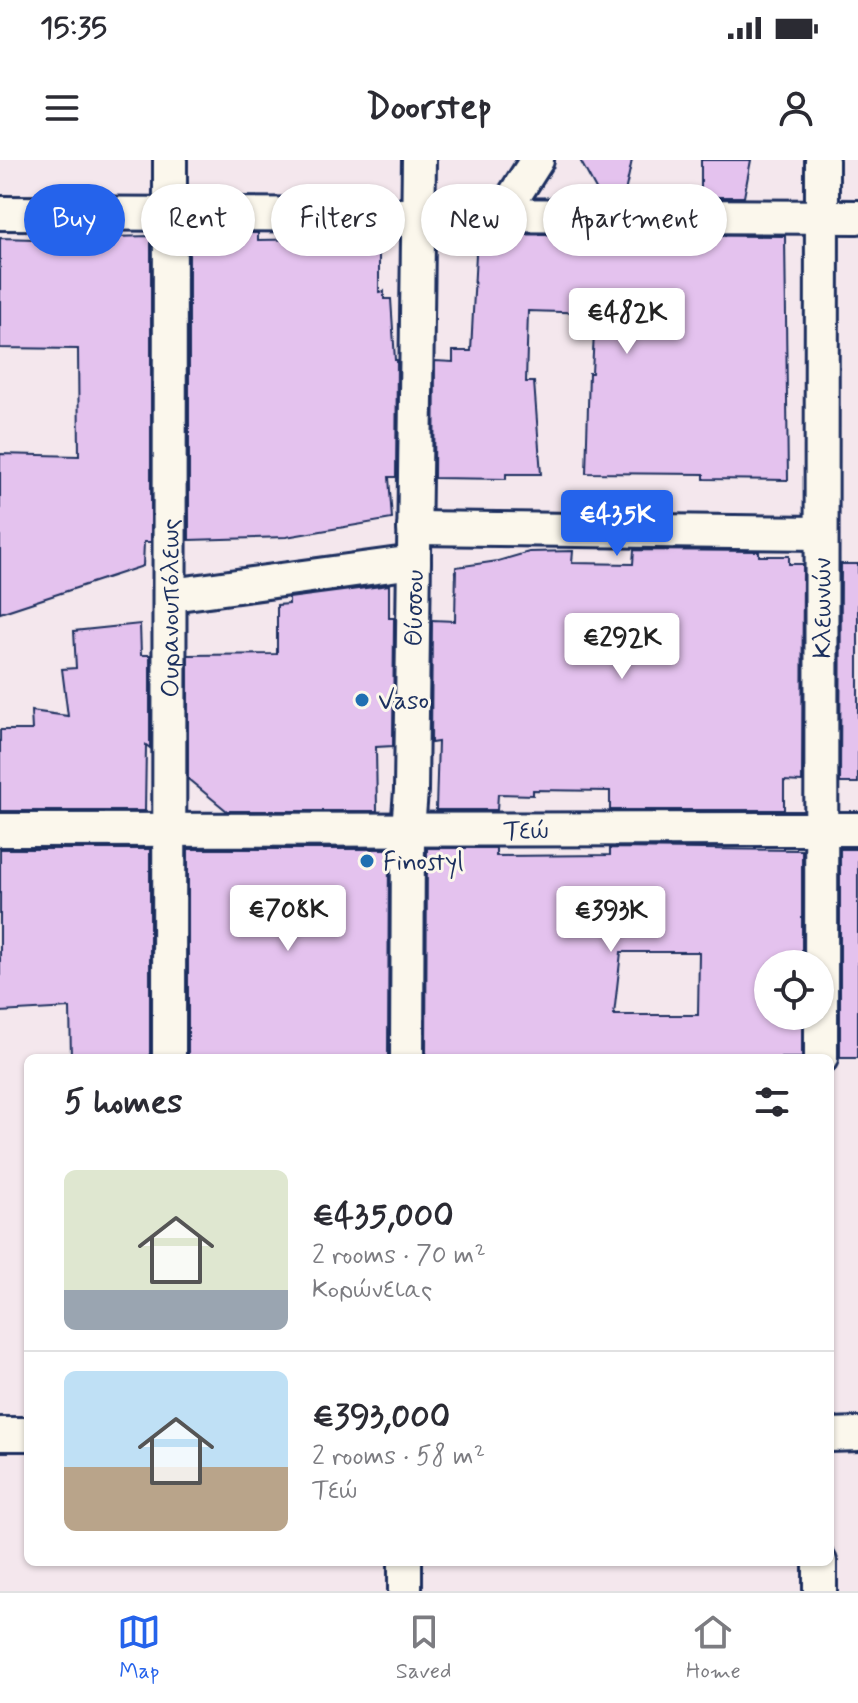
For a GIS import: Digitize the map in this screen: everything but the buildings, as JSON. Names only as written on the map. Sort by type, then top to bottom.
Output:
[{"type":"street","name":"Ουρανουπόλεως","points":[[170,160],[170,184]]},
{"type":"street","name":"Θύσσου","points":[[407,1054],[419,160]]},
{"type":"street","points":[[522,184],[537,160]]},
{"type":"street","name":"Κλεωνών","points":[[821,1054],[822,160]]},
{"type":"street","points":[[0,213],[141,214]]},
{"type":"street","points":[[255,214],[418,215]]},
{"type":"street","points":[[527,215],[858,217]]},
{"type":"street","name":"Ουρανουπόλεως","points":[[169,256],[169,1054]]},
{"type":"street","points":[[414,528],[821,533]]},
{"type":"street","points":[[171,595],[414,562]]},
{"type":"street","name":"Τεώ","points":[[0,830],[858,829]]},
{"type":"street","points":[[0,1434],[24,1434]]},
{"type":"street","points":[[834,1435],[858,1434]]},
{"type":"street","points":[[405,1566],[405,1591]]},
{"type":"street","points":[[820,1566],[820,1591]]},
{"type":"place","name":"Vaso","points":[[362,700]]},
{"type":"place","name":"Finostyl","points":[[367,861]]}]
